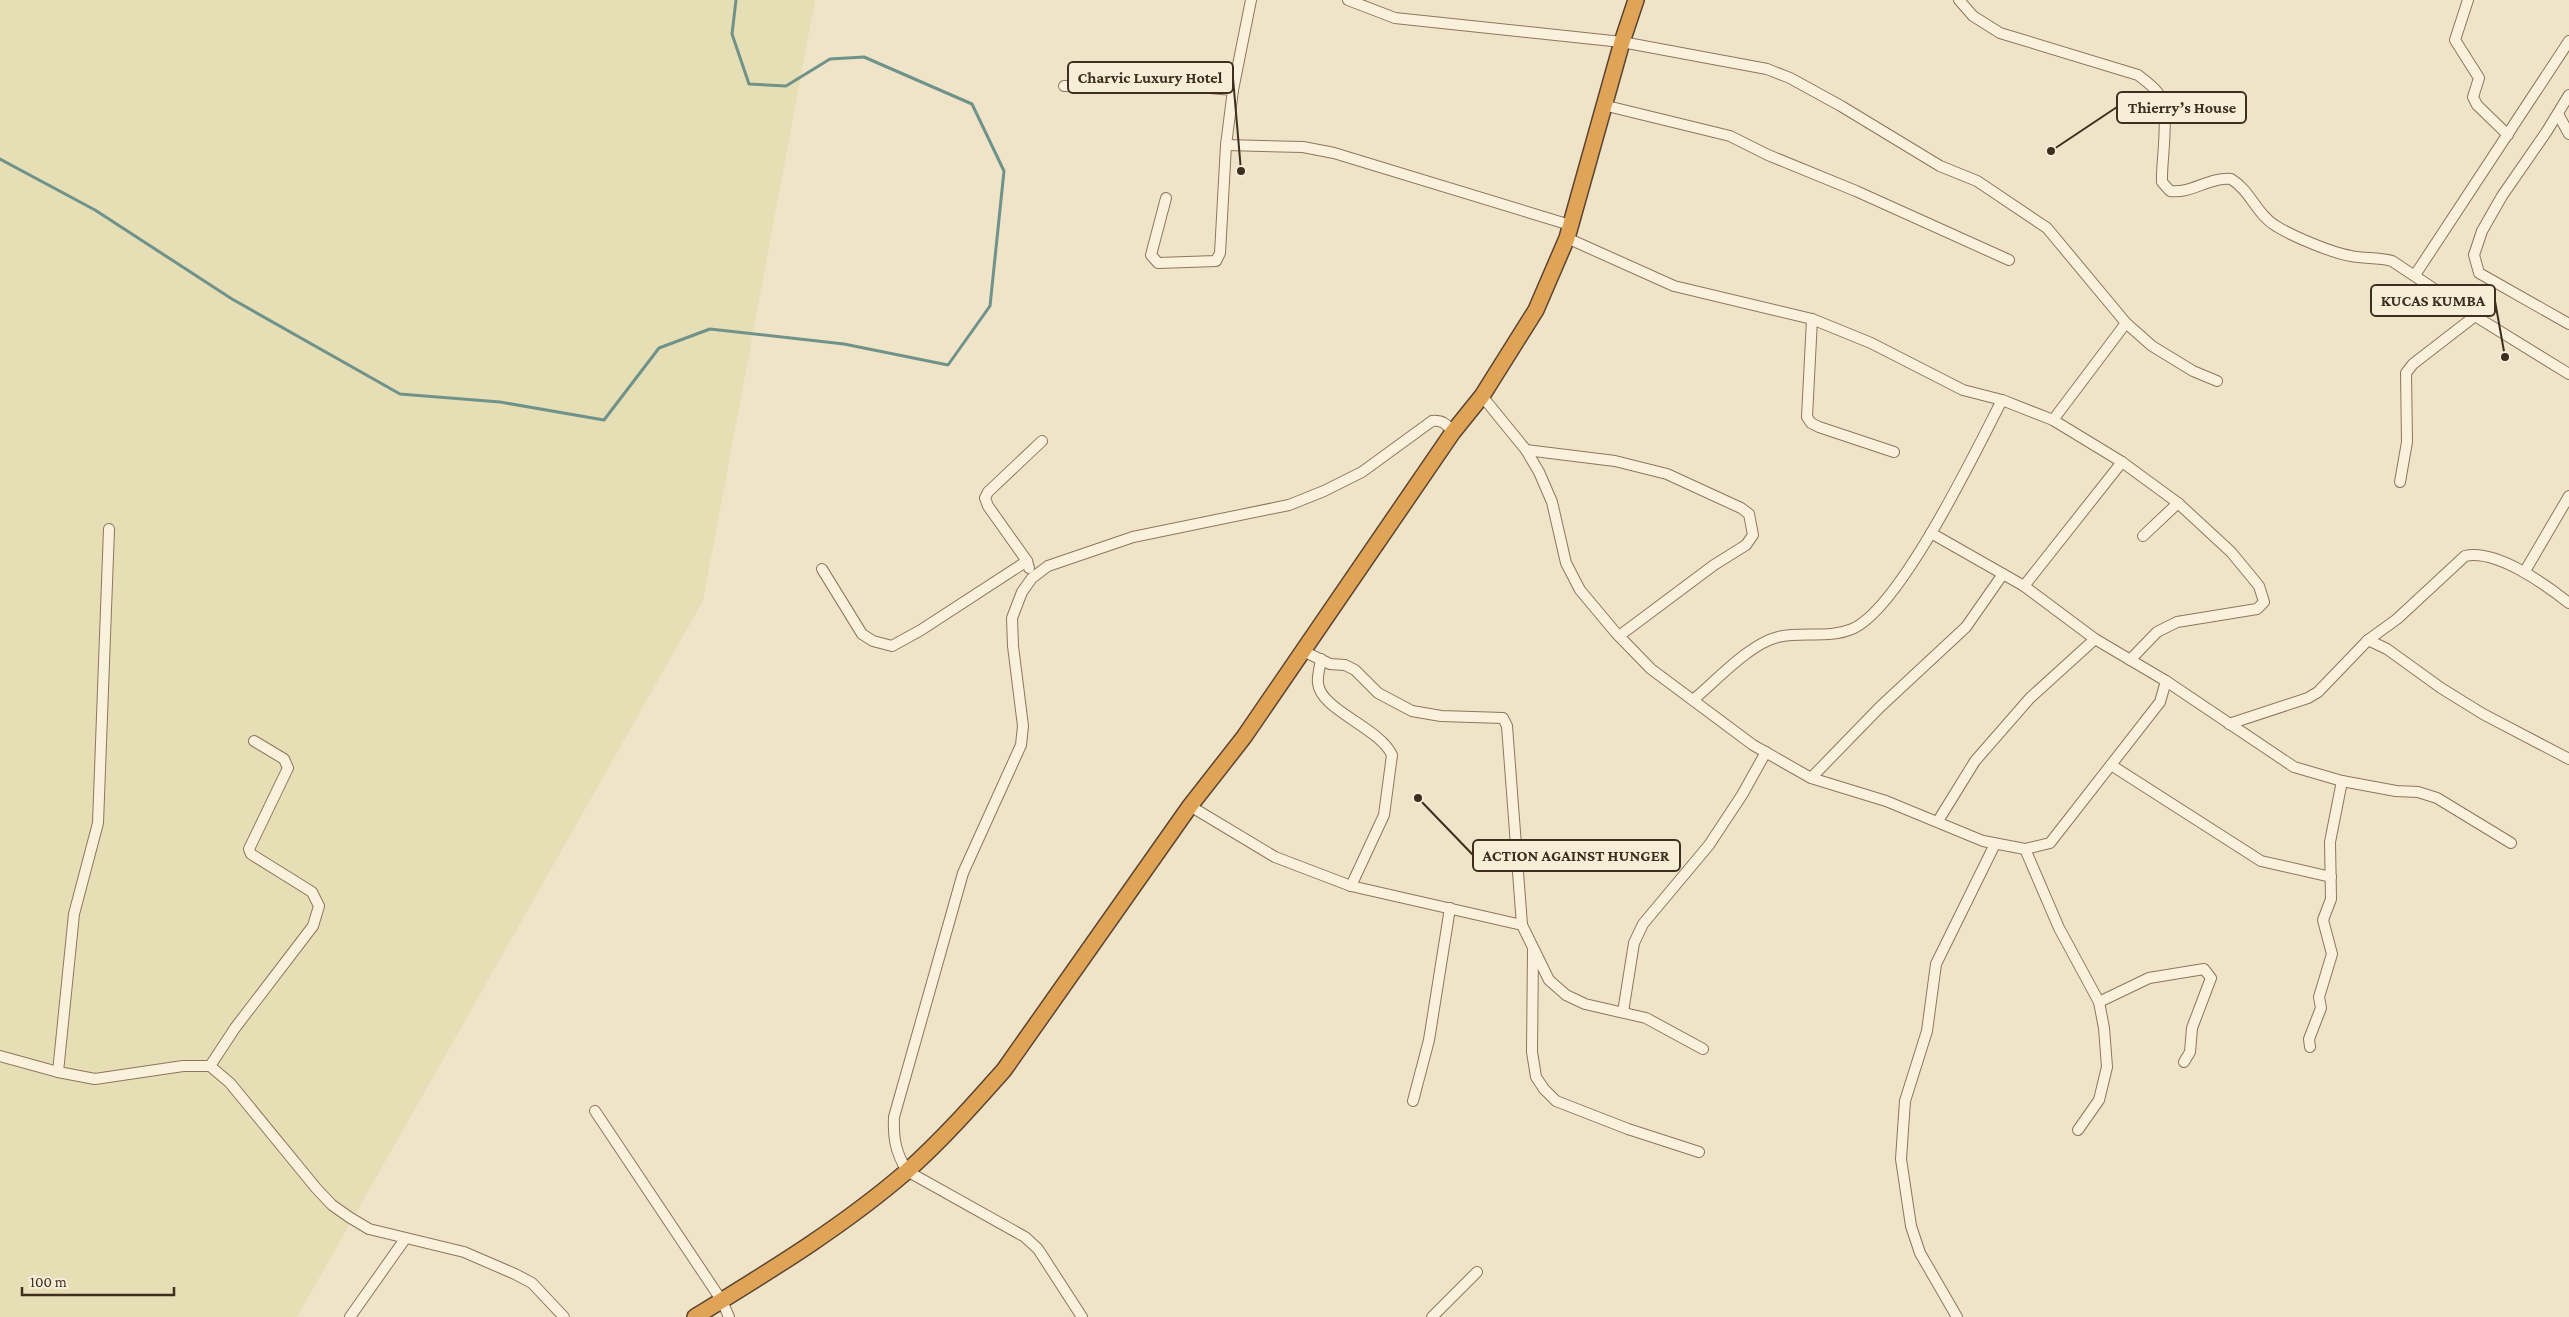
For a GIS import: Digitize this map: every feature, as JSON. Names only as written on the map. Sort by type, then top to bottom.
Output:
[{"type":"highway","points":[[696,1317],[827,1234],[907,1171],[1004,1070],[1190,806],[1244,737],[1453,432],[1482,396],[1536,310],[1569,231],[1622,42],[1636,0]]},
{"type":"street","points":[[1166,198],[1151,255],[1153,259],[1158,263],[1216,261],[1220,253],[1226,145],[1233,90],[1250,0]]},
{"type":"street","points":[[1348,0],[1396,18],[1622,42],[1767,70],[1790,78],[1841,106],[1940,166],[1977,181],[2047,228],[2126,323],[2152,346],[2194,371],[2217,381]]},
{"type":"street","points":[[1959,0],[1973,16],[2000,33],[2138,75],[2151,85],[2160,95],[2164,113],[2162,182],[2170,191],[2179,192],[2212,181],[2231,179],[2243,188],[2250,200],[2275,225],[2351,256],[2379,257],[2392,261],[2475,316],[2569,374]]},
{"type":"street","points":[[2468,0],[2455,40],[2479,78],[2473,97],[2477,105],[2508,135]]},
{"type":"street","points":[[2415,275],[2569,41]]},
{"type":"street","points":[[1064,86],[1174,85],[1233,90]]},
{"type":"street","points":[[2569,95],[2502,196],[2482,231],[2474,255],[2479,273],[2569,324]]},
{"type":"street","points":[[1604,106],[1730,136],[1768,155],[1856,191],[2009,260]]},
{"type":"street","points":[[2558,114],[2569,134]]},
{"type":"street","points":[[1226,145],[1303,146],[1334,153],[1569,231],[1674,286],[1812,320],[1870,343],[1964,390],[2002,400],[2053,420],[2122,462],[2178,503],[2238,559],[2259,586],[2264,602],[2257,609],[2177,622],[2157,632],[2130,660]]},
{"type":"street","points":[[2400,482],[2407,442],[2406,372],[2413,364],[2475,316]]},
{"type":"street","points":[[1812,320],[1807,417],[1811,423],[1819,427],[1894,452]]},
{"type":"street","points":[[2053,420],[2126,323]]},
{"type":"street","points":[[1482,396],[1526,450],[1539,472],[1552,502],[1566,563],[1580,590],[1619,636],[1651,669],[1766,752],[1811,778],[1938,821],[1982,841],[2025,849],[2050,843],[2160,702],[2166,681]]},
{"type":"street","points":[[1694,700],[1761,643],[1779,637],[1828,636],[1854,628],[1877,611],[1931,533],[2002,400]]},
{"type":"street","points":[[1082,1317],[1038,1249],[1025,1238],[907,1171],[898,1157],[893,1138],[894,1117],[963,873],[1021,745],[1023,726],[1013,646],[1012,618],[1022,592],[1032,578],[1048,566],[1133,537],[1298,502],[1362,472],[1432,421],[1440,420],[1453,432]]},
{"type":"street","points":[[1032,578],[1027,561],[988,506],[985,498],[988,492],[1042,441]]},
{"type":"street","points":[[1526,450],[1615,461],[1667,474],[1749,514],[1753,535],[1746,545],[1714,565],[1619,636]]},
{"type":"street","points":[[2024,586],[2122,462]]},
{"type":"street","points":[[2525,571],[2569,496]]},
{"type":"street","points":[[2143,536],[2178,503]]},
{"type":"street","points":[[58,1072],[74,914],[98,824],[108,529]]},
{"type":"street","points":[[1931,533],[2024,586],[2095,639],[2166,681],[2294,767],[2342,781],[2396,791],[2418,792],[2437,798],[2511,843]]},
{"type":"street","points":[[2229,724],[2308,698],[2318,692],[2368,640],[2397,619],[2465,556],[2477,553],[2525,571],[2569,603]]},
{"type":"street","points":[[822,569],[862,634],[873,641],[892,646],[921,630],[1027,561]]},
{"type":"street","points":[[1811,778],[1880,707],[1966,627],[2003,574]]},
{"type":"street","points":[[1938,821],[1975,761],[2030,698],[2095,639]]},
{"type":"street","points":[[2368,640],[2387,649],[2440,688],[2483,714],[2569,759]]},
{"type":"street","points":[[1303,651],[1330,664],[1345,665],[1355,670],[1378,693],[1412,711],[1441,716],[1503,718],[1507,726],[1522,925],[1548,980],[1566,996],[1585,1004],[1646,1018],[1703,1049]]},
{"type":"street","points":[[1321,660],[1318,684],[1323,696],[1383,741],[1392,755],[1384,815],[1351,886]]},
{"type":"street","points":[[210,1066],[235,1028],[313,926],[319,906],[312,892],[251,854],[249,849],[288,768],[284,759],[254,741]]},
{"type":"street","points":[[1623,1012],[1634,943],[1643,924],[1709,845],[1742,795],[1766,752]]},
{"type":"street","points":[[2111,765],[2261,861],[2331,877]]},
{"type":"street","points":[[2310,1047],[2309,1039],[2321,1008],[2319,997],[2332,954],[2323,920],[2331,898],[2330,842],[2342,781]]},
{"type":"street","points":[[1190,806],[1275,857],[1351,886],[1522,925]]},
{"type":"street","points":[[1957,1317],[1920,1253],[1911,1226],[1901,1159],[1904,1102],[1927,1031],[1936,964],[1995,844]]},
{"type":"street","points":[[2025,849],[2058,928],[2099,1002],[2104,1028],[2107,1068],[2099,1100],[2078,1130]]},
{"type":"street","points":[[1413,1101],[1428,1040],[1450,908]]},
{"type":"street","points":[[1533,950],[1532,1052],[1536,1077],[1544,1090],[1556,1101],[1628,1129],[1699,1152]]},
{"type":"street","points":[[2099,1002],[2149,978],[2204,969],[2211,978],[2192,1028],[2190,1052],[2184,1062]]},
{"type":"street","points":[[0,1056],[58,1072],[95,1079],[183,1066],[210,1066],[230,1083],[332,1206],[369,1229],[405,1240],[464,1252],[515,1274],[532,1283],[564,1317]]},
{"type":"street","points":[[595,1111],[722,1301],[729,1317]]},
{"type":"street","points":[[350,1317],[405,1240]]},
{"type":"street","points":[[1432,1317],[1477,1272]]},
{"type":"shaded area","points":[[0,0],[815,0],[703,601],[297,1317],[0,1317]]},
{"type":"waterway","points":[[0,159],[95,210],[232,299],[400,394],[500,402],[604,420],[659,348],[710,329],[844,344],[948,365],[990,306],[1004,171],[972,104],[864,57],[830,59],[786,86],[749,84],[732,34],[736,0]]},
{"type":"place","name":"Thierry’s House","points":[[2051,151]]},
{"type":"place","name":"Charvic Luxury Hotel","points":[[1241,171]]},
{"type":"place","name":"KUCAS KUMBA","points":[[2505,357]]},
{"type":"place","name":"ACTION AGAINST HUNGER","points":[[1418,798]]}]
